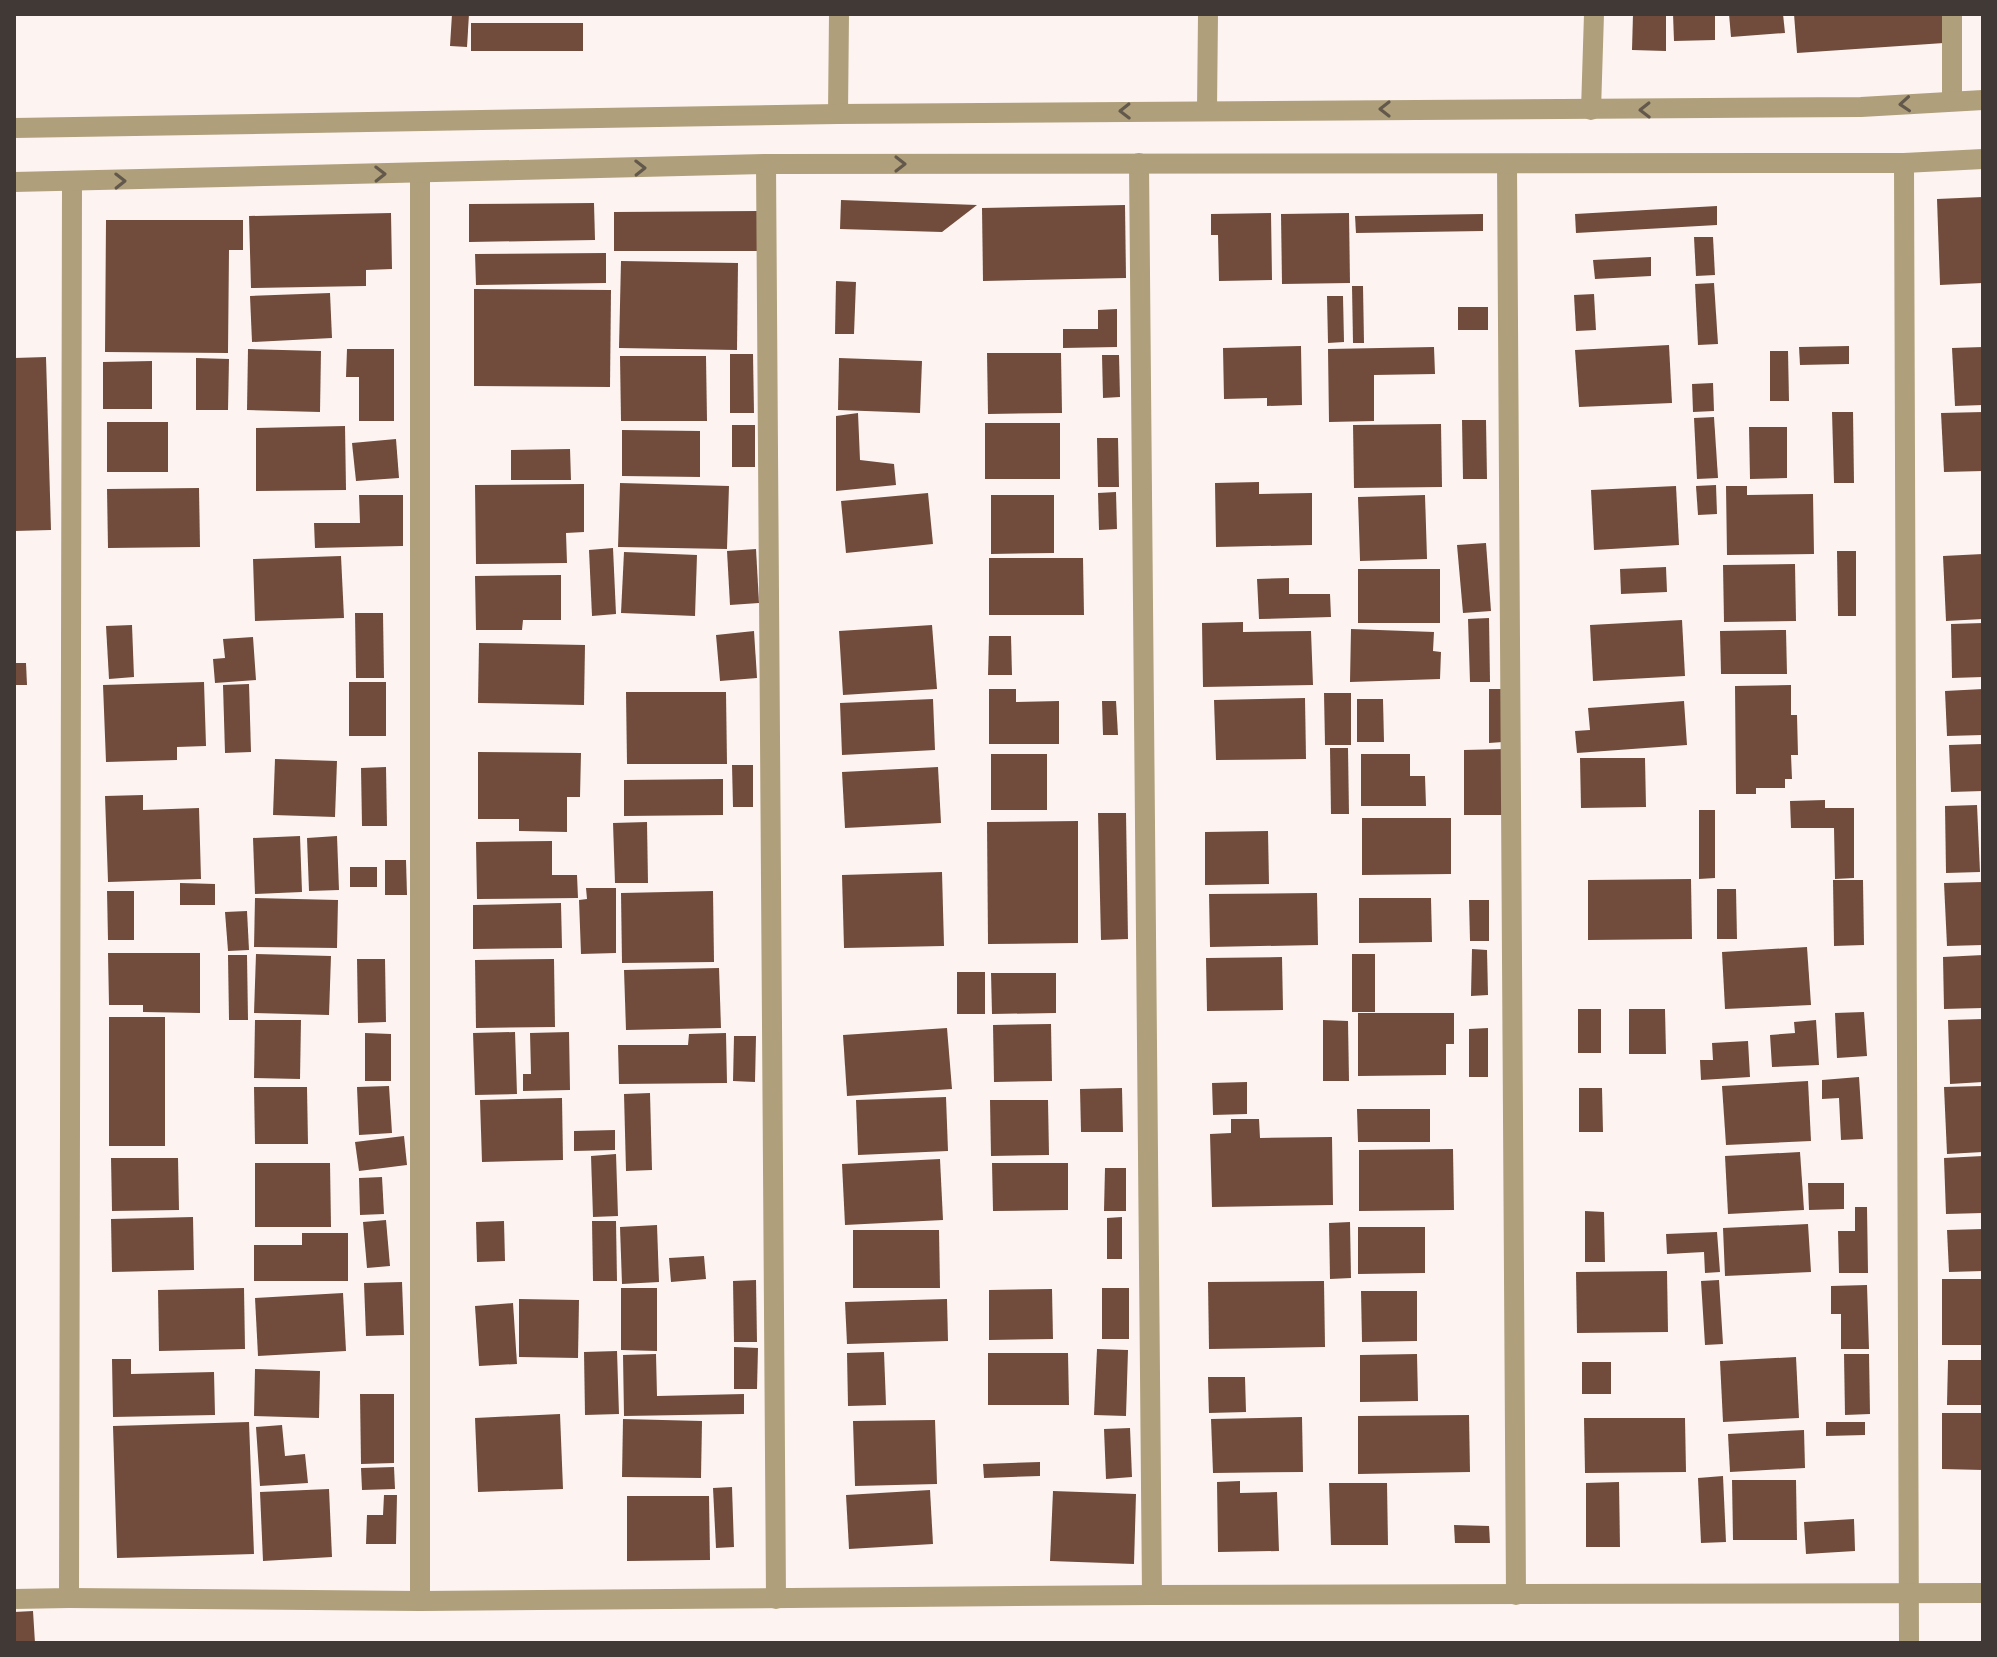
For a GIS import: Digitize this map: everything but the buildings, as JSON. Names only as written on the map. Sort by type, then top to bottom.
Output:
[{"type":"street","points":[[838,114],[839,14]]},
{"type":"street","points":[[1207,110],[1208,14]]},
{"type":"street","points":[[1591,110],[1594,14]]},
{"type":"street","points":[[1952,14],[1952,101]]},
{"type":"street","points":[[14,128],[838,114],[1861,107],[1983,100]]},
{"type":"street","points":[[14,182],[766,164],[1904,163],[1983,159]]},
{"type":"street","points":[[1139,163],[1152,1595]]},
{"type":"street","points":[[1904,163],[1909,1643]]},
{"type":"street","points":[[766,164],[776,1599]]},
{"type":"street","points":[[1507,164],[1516,1595]]},
{"type":"street","points":[[420,173],[420,1601]]},
{"type":"street","points":[[69,1598],[72,182]]},
{"type":"street","points":[[14,1599],[420,1601],[1983,1593]]}]
